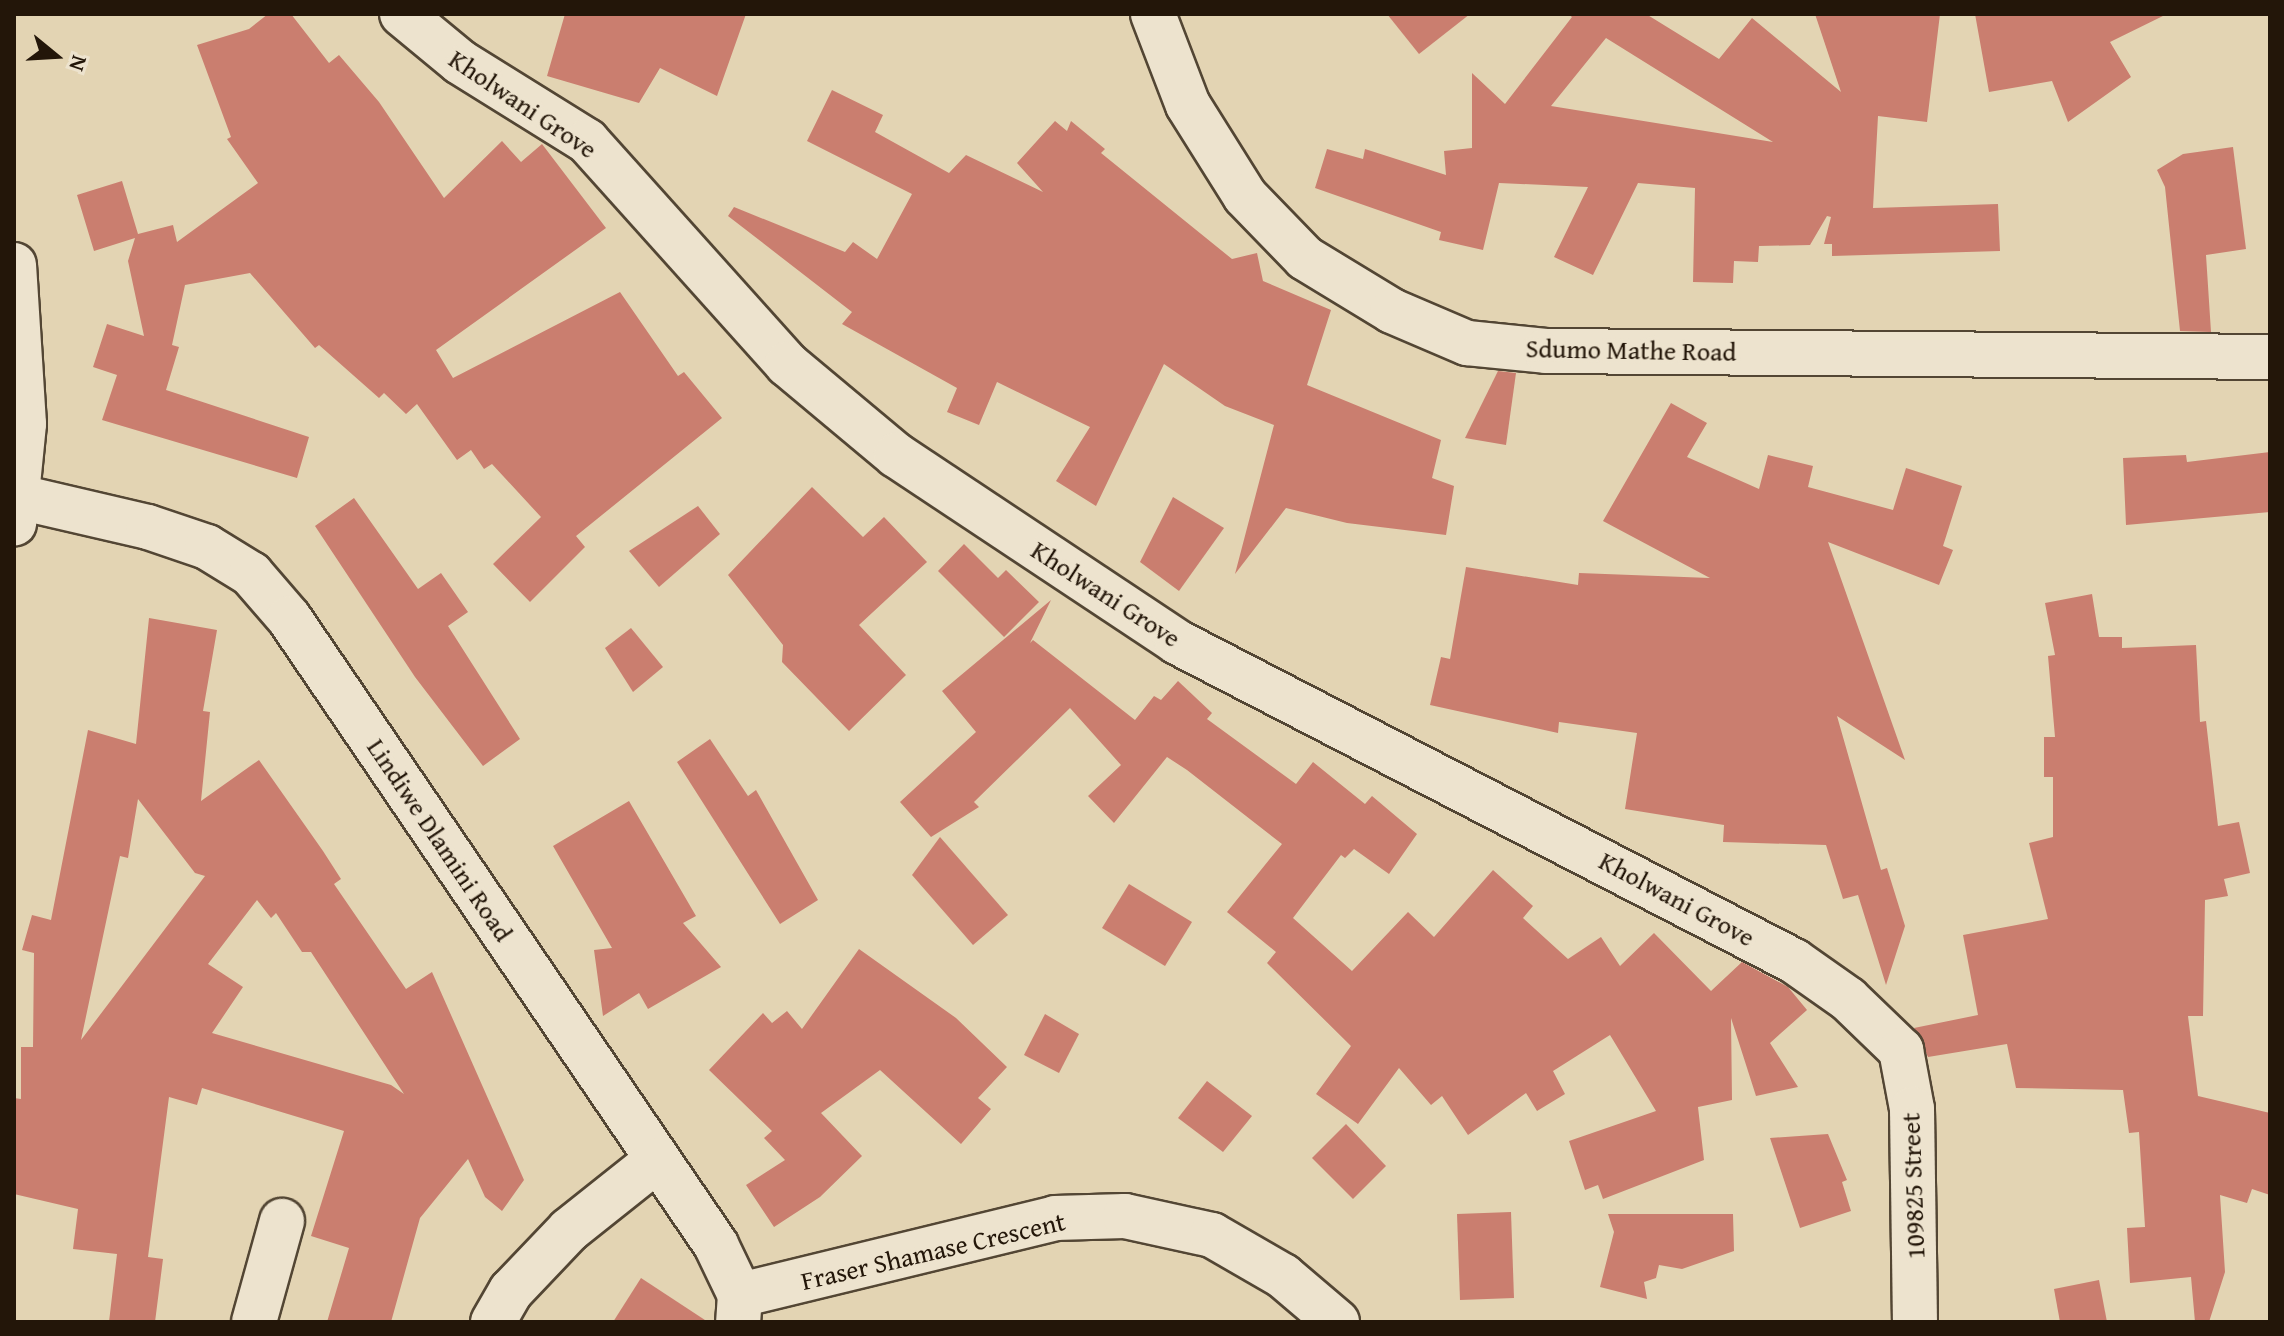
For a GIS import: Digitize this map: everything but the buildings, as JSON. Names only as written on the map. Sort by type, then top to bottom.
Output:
[{"type":"street","name":"Kholwani Grove","points":[[402,14],[460,62],[587,141],[787,364],[896,455],[1177,642],[1794,961],[1848,999],[1901,1050]]},
{"type":"street","name":"Sdumo Mathe Road","points":[[1153,14],[1188,105],[1245,196],[1265,217],[1305,258],[1392,311],[1467,343],[1546,351],[2270,357]]},
{"type":"street","points":[[14,265],[24,424],[16,510]]},
{"type":"street","name":"Lindiwe Dlamini Road","points":[[16,510],[148,527],[207,547],[251,574],[289,618],[716,1245],[739,1309]]},
{"type":"street","name":"109825 Street","points":[[1901,1050],[1913,1123],[1915,1322]]},
{"type":"street","points":[[493,1322],[511,1291],[569,1230],[657,1160]]},
{"type":"street","name":"Fraser Shamase Crescent","points":[[739,1309],[1055,1218],[1125,1216],[1212,1235],[1283,1276],[1337,1322]]},
{"type":"street","points":[[254,1322],[282,1221]]}]
